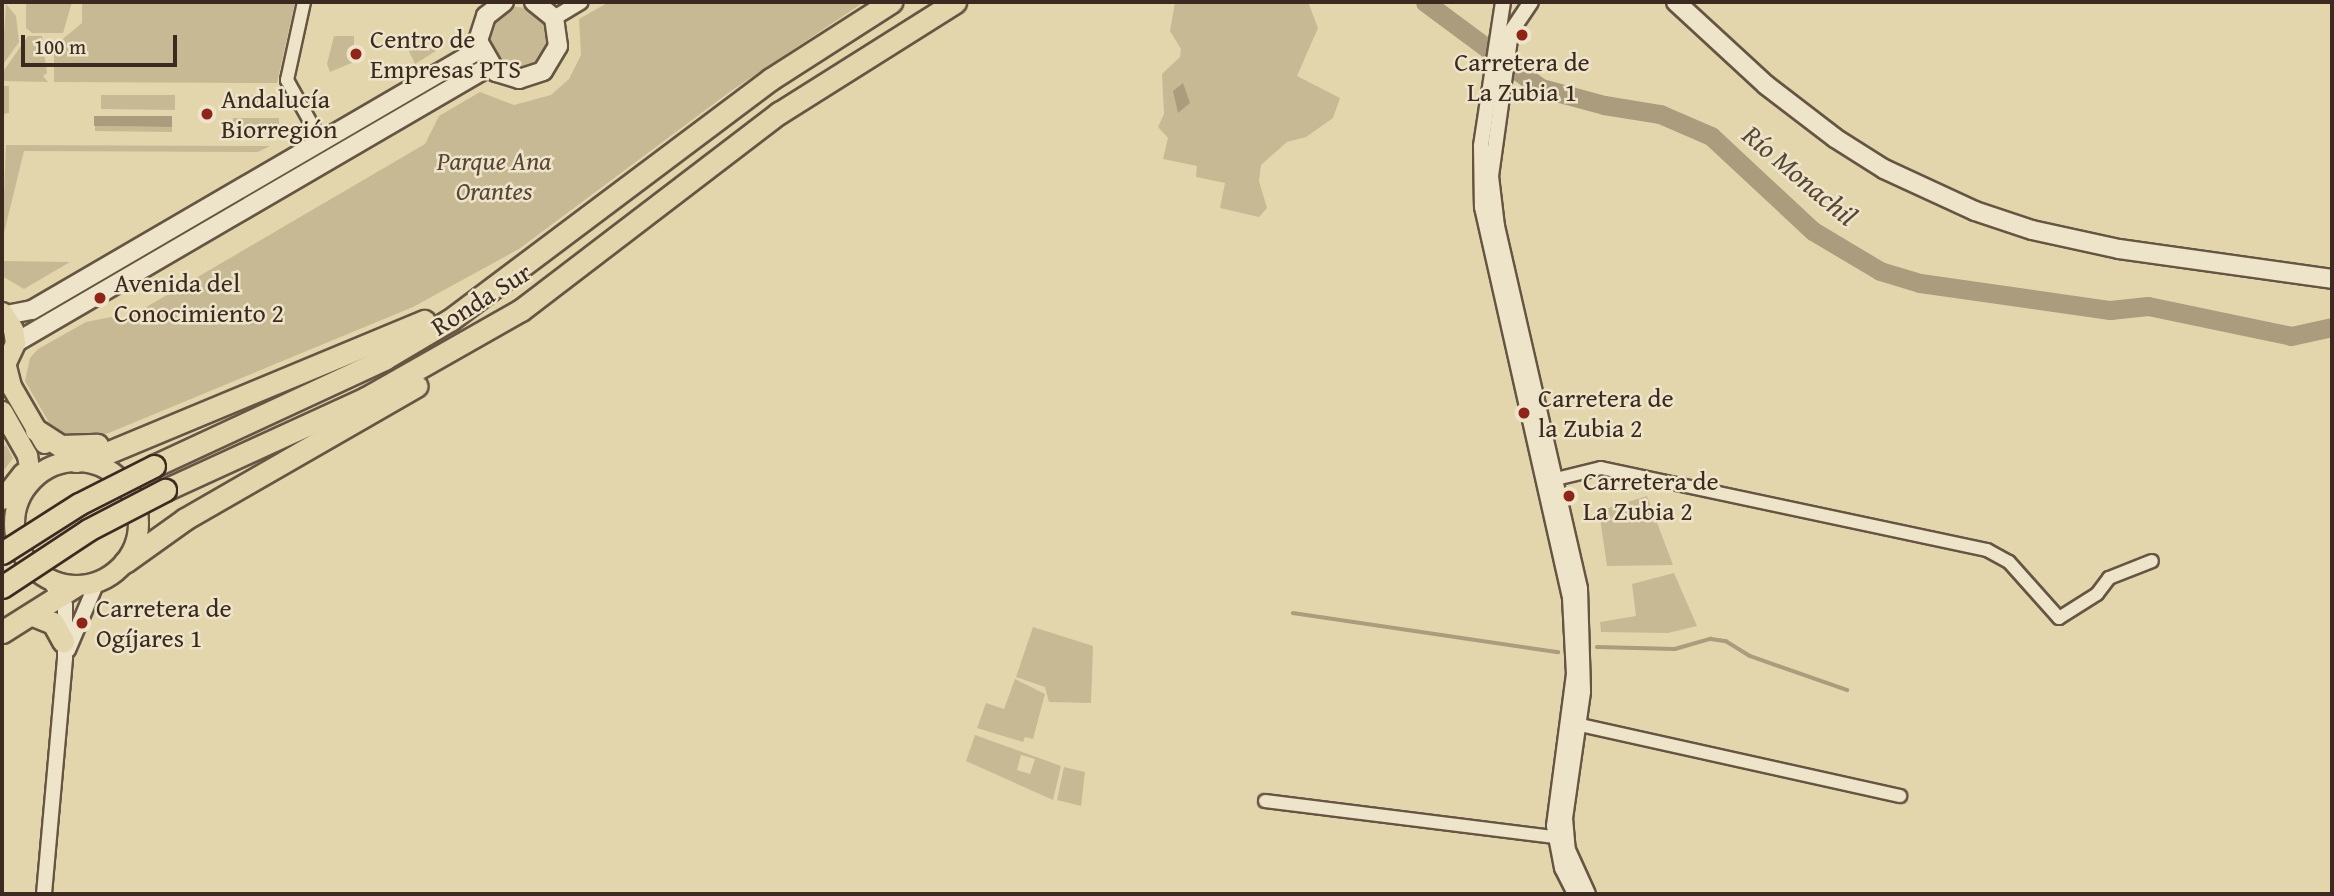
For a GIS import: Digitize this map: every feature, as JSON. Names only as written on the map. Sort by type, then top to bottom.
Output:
[{"type":"highway","name":"Ronda Sur","points":[[2,553],[79,504],[154,466],[384,359],[493,292],[751,93],[891,2]]},
{"type":"highway","name":"Ronda Sur","points":[[2,587],[88,530],[165,490],[366,398],[522,310],[779,113],[955,2]]},
{"type":"highway","points":[[70,461],[102,455],[153,432],[384,341],[467,298],[493,292]]},
{"type":"highway","points":[[125,562],[185,519],[441,370],[507,326],[522,310]]},
{"type":"highway","points":[[36,430],[52,443],[74,448],[153,432]]},
{"type":"highway","points":[[2,632],[68,592]]},
{"type":"highway","points":[[33,615],[53,623],[64,649]]},
{"type":"main road","points":[[504,2],[482,23],[480,49],[490,66],[519,79],[543,71],[558,46],[554,18],[537,2]]},
{"type":"main road","points":[[1676,3],[1766,85],[1835,138],[1884,169],[1975,211],[2032,230],[2119,249],[2332,279]]},
{"type":"main road","points":[[15,343],[4,314],[32,310],[480,49]]},
{"type":"main road","points":[[11,498],[16,540],[27,561],[68,592],[97,582],[125,562],[137,536],[133,496],[116,475],[70,461],[36,430],[4,369],[15,343],[490,66]]},
{"type":"main road","points":[[2,411],[27,455],[31,480]]},
{"type":"main road","points":[[2,513],[22,474],[27,455]]},
{"type":"main road","points":[[11,498],[31,480],[70,461]]},
{"type":"street","points":[[304,2],[287,80],[321,141]]},
{"type":"street","points":[[554,18],[581,2]]},
{"type":"street","points":[[1503,2],[1493,140],[1493,199],[1556,479],[1584,622],[1580,725],[1567,794],[1566,836],[1588,894]]},
{"type":"street","points":[[1502,43],[1514,2]]},
{"type":"street","points":[[1502,43],[1531,2]]},
{"type":"street","points":[[1498,73],[1481,146],[1482,207],[1566,567],[1573,619],[1572,702],[1555,805],[1555,837],[1576,894]]},
{"type":"street","points":[[1556,479],[1601,468],[1614,470],[1987,550],[2009,562],[2059,618],[2096,594],[2109,578],[2152,561]]},
{"type":"street","points":[[64,649],[97,582]]},
{"type":"street","points":[[44,894],[68,592]]},
{"type":"street","points":[[1580,725],[1900,796]]},
{"type":"street","points":[[1265,801],[1555,837]]},
{"type":"green space","points":[[26,2],[72,2],[63,33],[32,33],[26,28]]},
{"type":"green space","points":[[82,2],[295,2],[277,83],[54,82],[54,46],[82,23]]},
{"type":"green space","name":"Parque Ana Orantes","points":[[609,2],[864,2],[731,91],[519,249],[413,307],[99,437],[58,438],[25,381],[30,358],[38,349],[86,322],[111,317],[119,323],[425,144],[439,116],[480,92],[514,105],[551,95],[569,79],[581,55],[579,19]]},
{"type":"green space","points":[[1175,2],[1308,2],[1318,28],[1297,76],[1340,98],[1333,118],[1306,137],[1287,142],[1261,165],[1259,181],[1267,208],[1259,217],[1220,208],[1225,183],[1196,177],[1197,166],[1163,159],[1168,138],[1158,127],[1164,114],[1162,74],[1180,57],[1181,49],[1170,31]]},
{"type":"green space","points":[[6,4],[16,16],[19,42],[2,66]]},
{"type":"green space","points":[[517,7],[540,16],[549,39],[540,62],[517,71],[494,62],[485,39],[494,16]]},
{"type":"green space","points":[[28,36],[42,36],[47,73],[43,76],[48,82],[2,81],[2,73]]},
{"type":"green space","points":[[334,36],[354,36],[354,62],[330,72],[327,64]]},
{"type":"green space","points":[[408,49],[439,49],[415,64]]},
{"type":"green space","points":[[455,69],[461,79],[291,178],[285,168]]},
{"type":"green space","points":[[2,86],[9,86],[9,113],[4,114]]},
{"type":"green space","points":[[101,95],[175,95],[175,110],[101,109]]},
{"type":"green space","points":[[233,95],[279,96],[279,107],[233,107]]},
{"type":"green space","points":[[233,118],[279,118],[279,131],[233,131]]},
{"type":"green space","points":[[95,126],[172,127],[172,132],[95,131]]},
{"type":"green space","points":[[6,145],[270,146],[258,152],[24,151],[2,241]]},
{"type":"green space","points":[[277,171],[284,181],[43,322],[37,312]]},
{"type":"green space","points":[[2,261],[70,262],[24,289],[2,276]]},
{"type":"green space","points":[[6,445],[13,458],[2,473],[2,447]]},
{"type":"green space","points":[[1647,496],[1673,565],[1607,566],[1599,511]]},
{"type":"green space","points":[[1674,573],[1697,626],[1668,633],[1601,632],[1600,622],[1636,616],[1632,584]]},
{"type":"green space","points":[[1033,627],[1093,646],[1091,703],[1049,702],[1045,687],[1016,677]]},
{"type":"green space","points":[[1015,679],[1045,694],[1033,739],[1025,737],[1023,742],[977,728],[986,703],[1004,709]]},
{"type":"green space","points":[[975,735],[1061,766],[1053,800],[966,761]],"holes":[[[1021,755],[1035,759],[1030,774],[1017,770]]]},
{"type":"green space","points":[[1064,767],[1085,772],[1081,806],[1057,800]]},
{"type":"shaded area","points":[[1183,83],[1190,103],[1178,113],[1173,91]]},
{"type":"shaded area","points":[[94,116],[172,116],[172,127],[94,126]]},
{"type":"waterway","name":"Río Monachil","points":[[1425,2],[1541,88],[1604,105],[1660,114],[1711,136],[1813,231],[1880,271],[1920,283],[2110,310],[2148,306],[2291,336],[2332,327]]},
{"type":"waterway","points":[[1293,613],[1558,652]]},
{"type":"waterway","points":[[1597,647],[1675,649],[1711,639],[1726,641],[1750,656],[1847,690]]},
{"type":"place","name":"Carretera de La Zubia 1","points":[[1522,35]]},
{"type":"place","name":"Centro de Empresas PTS","points":[[356,54]]},
{"type":"place","name":"Andalucía Biorregión","points":[[207,114]]},
{"type":"place","name":"Avenida del Conocimiento 2","points":[[100,298]]},
{"type":"place","name":"Carretera de la Zubia 2","points":[[1524,413]]},
{"type":"place","name":"Carretera de La Zubia 2","points":[[1569,496]]},
{"type":"place","name":"Carretera de Ogíjares 1","points":[[82,623]]}]
